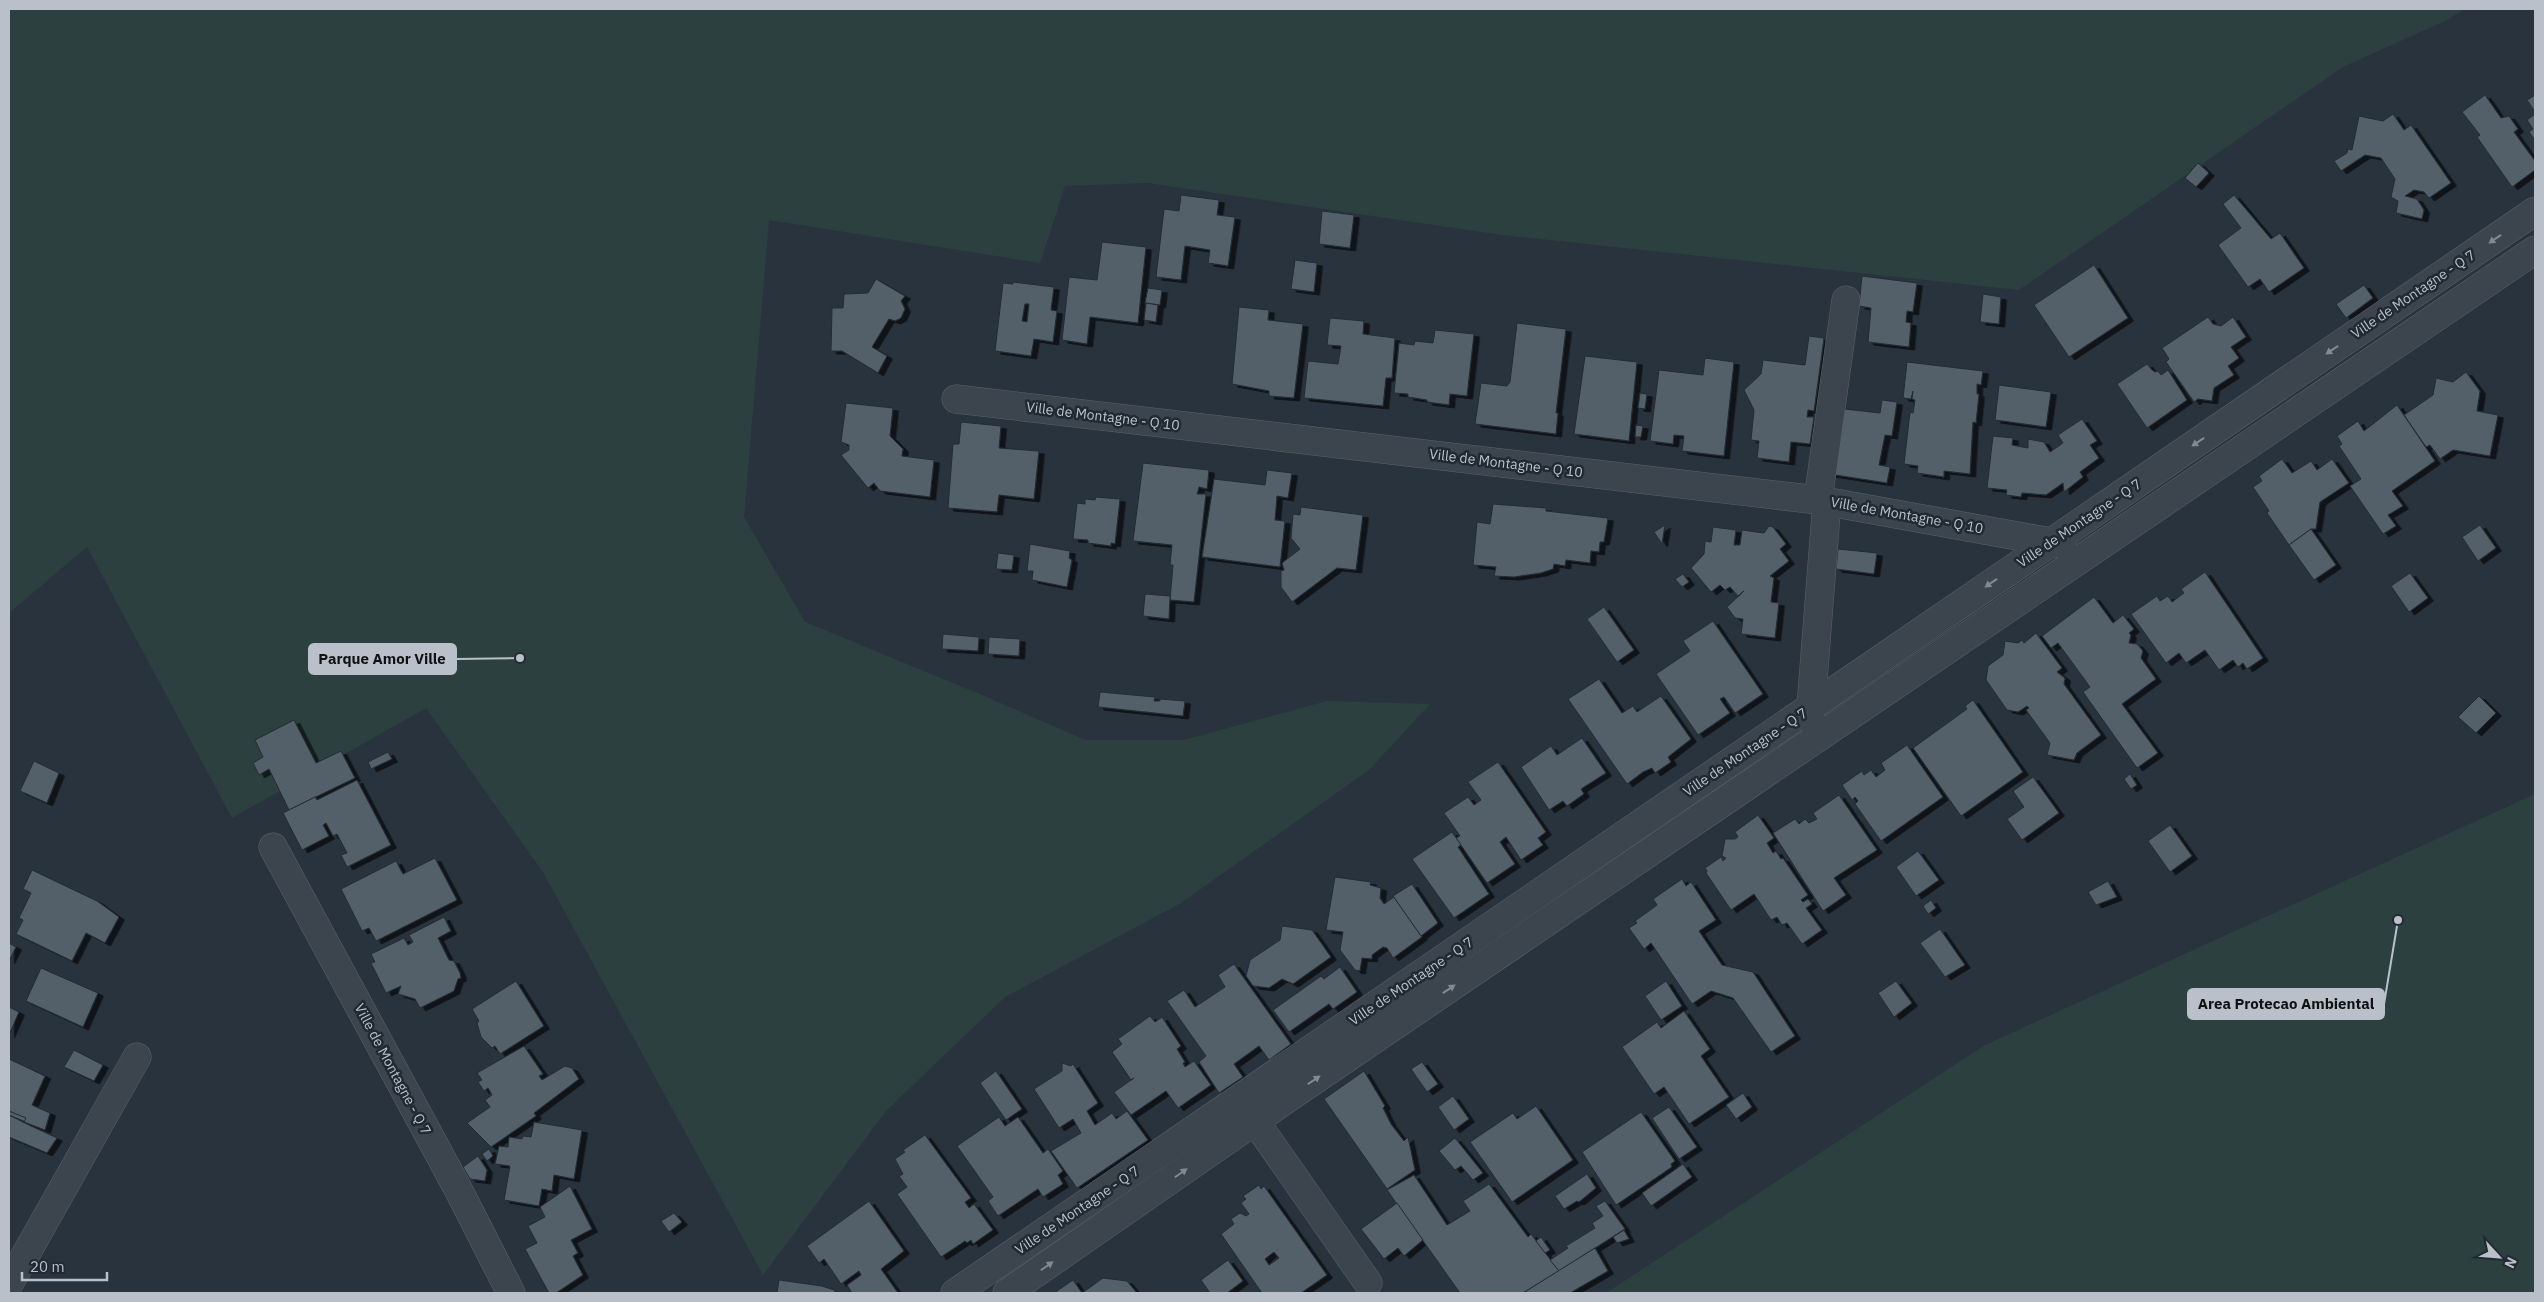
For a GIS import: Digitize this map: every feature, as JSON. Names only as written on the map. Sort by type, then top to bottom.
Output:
[{"type":"street","name":"Ville de Montagne - Q 7","points":[[954,1293],[2535,211]]},
{"type":"street","name":"Ville de Montagne - Q 7","points":[[1007,1293],[1288,1098],[2535,250]]},
{"type":"street","points":[[1810,743],[1810,708],[1822,500],[1846,300]]},
{"type":"street","name":"Ville de Montagne - Q 10","points":[[956,399],[1822,500],[2053,541],[2090,554]]},
{"type":"street","name":"Ville de Montagne - Q 7","points":[[272,847],[457,1187],[511,1293]]},
{"type":"street","points":[[9,1284],[137,1057]]},
{"type":"street","points":[[1271,1077],[1288,1098]]},
{"type":"street","points":[[1256,1121],[1368,1283]]},
{"type":"green space","points":[[9,9],[2464,9],[2447,20],[2343,67],[2019,290],[1502,235],[1148,183],[1065,186],[1040,263],[769,220],[744,517],[805,622],[1085,740],[1184,740],[1327,701],[1430,704],[1369,770],[1181,903],[1005,997],[886,1111],[763,1275],[543,872],[426,708],[232,818],[87,547],[9,613]]},
{"type":"green space","points":[[2535,794],[2535,1293],[1606,1293],[1985,1045]]},
{"type":"building","points":[[2485,95],[2501,118],[2509,116],[2518,129],[2514,132],[2535,161],[2535,170],[2512,187],[2477,137],[2480,135],[2462,112]]},
{"type":"building","points":[[2535,95],[2535,112],[2527,100]]},
{"type":"building","points":[[2393,114],[2404,130],[2411,125],[2451,183],[2429,198],[2424,192],[2414,190],[2405,196],[2417,199],[2424,210],[2422,219],[2396,213],[2398,201],[2391,197],[2395,179],[2381,158],[2365,155],[2341,171],[2334,161],[2347,153],[2348,149],[2352,150],[2359,116],[2383,121]]},
{"type":"building","points":[[2535,114],[2535,140],[2529,132],[2533,129],[2527,120]]},
{"type":"building","points":[[2198,163],[2209,173],[2196,187],[2185,178]]},
{"type":"building","points":[[1181,195],[1219,200],[1217,215],[1235,217],[1228,266],[1208,263],[1210,250],[1185,246],[1181,280],[1156,277],[1164,209],[1179,211]]},
{"type":"building","points":[[2234,195],[2271,239],[2280,233],[2304,268],[2269,292],[2260,279],[2248,287],[2218,245],[2241,228],[2223,204]]},
{"type":"building","points":[[1322,211],[1354,215],[1350,248],[1319,244]]},
{"type":"building","points":[[1102,242],[1146,247],[1138,323],[1090,317],[1087,344],[1062,340],[1069,277],[1097,280]]},
{"type":"building","points":[[1295,260],[1317,263],[1314,292],[1291,289]]},
{"type":"building","points":[[2094,265],[2128,318],[2069,357],[2034,305]]},
{"type":"building","points":[[1862,276],[1917,283],[1913,312],[1907,311],[1906,322],[1911,323],[1909,347],[1868,342],[1871,308],[1859,306]]},
{"type":"building","points":[[876,279],[905,296],[901,301],[905,309],[901,318],[895,321],[889,319],[872,347],[887,356],[878,373],[842,351],[831,351],[832,308],[843,308],[844,294],[868,293]]},
{"type":"building","points":[[1013,282],[1054,287],[1051,310],[1057,311],[1053,342],[1034,339],[1031,356],[995,351],[1003,283],[1013,284]],"holes":[[[1025,304],[1029,304],[1027,322],[1022,321]]]},
{"type":"building","points":[[2364,285],[2373,298],[2346,318],[2336,304]]},
{"type":"building","points":[[1148,288],[1162,290],[1160,305],[1145,303]]},
{"type":"building","points":[[1983,294],[2001,297],[1999,324],[1980,322]]},
{"type":"building","points":[[1146,303],[1158,305],[1156,322],[1144,320]]},
{"type":"building","points":[[1239,307],[1269,310],[1268,320],[1303,324],[1294,398],[1269,396],[1269,391],[1232,384]]},
{"type":"building","points":[[2208,317],[2213,324],[2221,326],[2233,317],[2246,337],[2231,347],[2239,358],[2228,366],[2234,375],[2214,388],[2212,401],[2198,399],[2194,402],[2166,362],[2169,359],[2162,348]]},
{"type":"building","points":[[1330,318],[1364,321],[1363,334],[1395,338],[1392,378],[1386,378],[1383,406],[1304,398],[1308,361],[1338,364],[1341,346],[1327,345]]},
{"type":"building","points":[[1517,323],[1566,329],[1556,413],[1558,413],[1556,434],[1475,424],[1481,383],[1507,386],[1510,382]]},
{"type":"building","points":[[1435,330],[1474,334],[1467,396],[1450,394],[1449,405],[1408,397],[1408,394],[1394,393],[1399,343],[1414,345],[1415,341],[1433,343]]},
{"type":"building","points":[[1809,336],[1824,338],[1814,411],[1808,410],[1807,417],[1814,417],[1810,444],[1791,442],[1789,462],[1757,458],[1759,441],[1751,440],[1754,410],[1744,390],[1761,374],[1763,360],[1805,365]]},
{"type":"building","points":[[1585,356],[1637,362],[1629,441],[1574,434]]},
{"type":"building","points":[[1705,358],[1734,362],[1724,456],[1682,451],[1684,436],[1674,435],[1673,444],[1650,441],[1659,370],[1703,375]]},
{"type":"building","points":[[1907,362],[1983,371],[1981,385],[1977,384],[1977,394],[1979,394],[1976,423],[1973,422],[1970,474],[1944,471],[1944,477],[1917,473],[1918,466],[1904,464],[1910,412],[1913,413],[1915,400],[1912,399],[1913,391],[1911,399],[1903,398]]},
{"type":"building","points":[[2147,364],[2152,370],[2158,371],[2161,375],[2168,370],[2187,400],[2147,428],[2117,384]]},
{"type":"building","points":[[2466,372],[2480,391],[2477,411],[2498,415],[2490,456],[2453,450],[2440,459],[2430,445],[2426,447],[2404,415],[2433,395],[2436,378],[2453,382]]},
{"type":"building","points":[[1999,385],[2051,392],[2046,427],[1995,420]]},
{"type":"building","points":[[1640,393],[1647,394],[1645,409],[1638,408]]},
{"type":"building","points":[[1882,400],[1897,402],[1892,436],[1885,435],[1879,465],[1890,467],[1887,483],[1829,474],[1827,407],[1880,413]]},
{"type":"building","points":[[846,403],[893,408],[890,436],[903,449],[902,456],[934,460],[930,497],[880,491],[874,483],[868,488],[841,455],[849,450],[849,445],[841,442]]},
{"type":"building","points":[[2397,405],[2435,461],[2392,491],[2403,506],[2388,515],[2396,526],[2383,534],[2350,486],[2361,479],[2339,446],[2342,444],[2337,436],[2358,421],[2364,431]]},
{"type":"building","points":[[2082,419],[2097,441],[2090,445],[2099,458],[2080,472],[2083,477],[2064,492],[2063,483],[2046,495],[2022,493],[2021,497],[2006,495],[2007,490],[1987,488],[1993,436],[2013,438],[2012,445],[2028,448],[2028,439],[2044,442],[2050,452],[2063,443],[2058,435]]},
{"type":"building","points":[[961,422],[1001,426],[999,448],[1039,451],[1034,499],[999,495],[997,512],[948,508],[953,444],[959,444]]},
{"type":"building","points":[[1636,425],[1643,426],[1641,437],[1635,437]]},
{"type":"building","points":[[2282,459],[2292,473],[2311,461],[2317,470],[2332,459],[2349,483],[2320,502],[2316,529],[2311,529],[2289,545],[2267,513],[2269,511],[2253,487],[2262,481],[2259,476]]},
{"type":"building","points":[[1143,463],[1209,470],[1207,489],[1199,487],[1197,494],[1206,494],[1194,602],[1170,600],[1173,565],[1170,565],[1172,545],[1133,541]]},
{"type":"building","points":[[1267,470],[1292,473],[1288,498],[1277,496],[1275,520],[1285,521],[1280,567],[1202,557],[1214,479],[1265,485]]},
{"type":"building","points":[[1096,497],[1120,499],[1115,544],[1111,543],[1111,546],[1088,543],[1088,540],[1073,539],[1077,503],[1085,504],[1085,499],[1095,500]]},
{"type":"building","points":[[1493,504],[1546,508],[1546,511],[1608,518],[1604,542],[1600,542],[1599,552],[1591,551],[1590,563],[1566,560],[1565,566],[1554,564],[1553,569],[1541,573],[1514,577],[1494,576],[1496,567],[1473,565],[1477,522],[1490,524]]},
{"type":"building","points":[[1301,507],[1363,515],[1356,570],[1337,568],[1292,602],[1281,587],[1281,571],[1284,570],[1282,563],[1300,549],[1291,538],[1293,514],[1300,515]]},
{"type":"building","points":[[1665,525],[1662,544],[1654,532]]},
{"type":"building","points":[[2480,525],[2496,548],[2478,561],[2462,537]]},
{"type":"building","points":[[1769,526],[1773,527],[1786,544],[1780,549],[1789,561],[1770,576],[1774,578],[1771,602],[1779,603],[1775,638],[1741,634],[1743,619],[1735,618],[1727,607],[1744,591],[1738,596],[1730,587],[1725,590],[1720,585],[1711,592],[1691,568],[1704,554],[1705,541],[1711,542],[1713,527],[1736,530],[1734,545],[1740,545],[1742,530],[1764,533]]},
{"type":"building","points":[[2311,529],[2336,565],[2314,580],[2289,545]]},
{"type":"building","points":[[1030,544],[1070,551],[1069,558],[1072,560],[1067,587],[1032,580],[1033,571],[1027,571]]},
{"type":"building","points":[[1838,549],[1877,553],[1874,574],[1836,569]]},
{"type":"building","points":[[998,553],[1014,555],[1012,570],[996,569]]},
{"type":"building","points":[[2205,572],[2263,658],[2247,669],[2243,663],[2238,667],[2233,660],[2219,670],[2205,650],[2186,663],[2179,653],[2166,663],[2131,614],[2157,596],[2160,601],[2168,596],[2172,602],[2184,593],[2181,589]]},
{"type":"building","points":[[2410,573],[2428,598],[2409,612],[2391,586]]},
{"type":"building","points":[[1683,574],[1689,582],[1682,587],[1675,579]]},
{"type":"building","points":[[1145,594],[1170,596],[1169,619],[1143,616]]},
{"type":"building","points":[[2094,597],[2113,623],[2123,615],[2134,629],[2129,633],[2131,635],[2129,643],[2137,644],[2143,651],[2141,658],[2156,679],[2122,704],[2158,753],[2137,768],[2083,692],[2090,687],[2058,643],[2051,648],[2042,636]]},
{"type":"building","points":[[1604,607],[1634,650],[1617,662],[1587,619]]},
{"type":"building","points":[[1713,621],[1763,694],[1735,713],[1724,697],[1720,699],[1730,713],[1698,735],[1656,674],[1690,651],[1683,641]]},
{"type":"building","points":[[2036,633],[2062,668],[2057,672],[2065,678],[2064,684],[2101,735],[2077,753],[2074,760],[2047,755],[2050,743],[2026,710],[2029,708],[2027,706],[2018,712],[2007,710],[1986,680],[1988,666],[2003,655],[2005,641],[2018,643],[2022,640],[2024,643]]},
{"type":"building","points":[[943,634],[979,637],[978,651],[942,649]]},
{"type":"building","points":[[989,637],[1020,639],[1019,656],[988,654]]},
{"type":"building","points":[[1599,679],[1622,713],[1633,706],[1637,712],[1661,696],[1691,739],[1668,757],[1671,762],[1655,773],[1652,768],[1643,772],[1627,784],[1568,699]]},
{"type":"building","points":[[1100,692],[1155,697],[1154,701],[1160,701],[1160,699],[1185,701],[1183,716],[1098,707]]},
{"type":"building","points":[[2479,696],[2496,713],[2476,733],[2458,717]]},
{"type":"building","points":[[1973,700],[2023,772],[1961,816],[1913,748],[1967,709],[1965,706]]},
{"type":"building","points":[[294,720],[316,763],[341,751],[355,778],[289,810],[269,769],[259,775],[253,763],[263,757],[255,740]]},
{"type":"building","points":[[1582,738],[1606,773],[1581,789],[1584,794],[1567,806],[1563,801],[1549,810],[1521,767],[1551,746],[1557,755]]},
{"type":"building","points":[[1907,745],[1943,797],[1881,841],[1855,804],[1858,801],[1855,797],[1852,800],[1842,785],[1862,771],[1864,775],[1871,770],[1876,777],[1885,770],[1881,763]]},
{"type":"building","points":[[388,752],[392,759],[371,769],[368,762]]},
{"type":"building","points":[[34,761],[59,773],[47,803],[20,791]]},
{"type":"building","points":[[1498,762],[1546,832],[1538,838],[1543,845],[1521,860],[1506,837],[1500,842],[1515,864],[1487,883],[1456,838],[1460,836],[1444,813],[1468,797],[1474,805],[1481,800],[1468,782]]},
{"type":"building","points":[[2130,774],[2137,785],[2131,789],[2124,779]]},
{"type":"building","points":[[2033,777],[2059,813],[2022,840],[2007,819],[2024,807],[2013,791]]},
{"type":"building","points":[[357,780],[391,845],[347,867],[341,855],[347,853],[337,834],[333,836],[326,823],[323,825],[329,836],[302,850],[283,813],[315,797],[317,800]]},
{"type":"building","points":[[1839,795],[1877,850],[1834,878],[1846,895],[1823,911],[1773,833],[1795,819],[1799,824],[1805,819],[1809,823],[1817,819],[1813,813]]},
{"type":"building","points":[[1758,815],[1774,838],[1767,843],[1773,853],[1776,851],[1781,859],[1783,858],[1808,895],[1801,900],[1803,902],[1808,899],[1812,904],[1806,908],[1822,930],[1802,944],[1787,923],[1782,925],[1777,917],[1771,920],[1754,894],[1731,910],[1706,873],[1705,868],[1721,857],[1723,861],[1726,858],[1722,856],[1725,839],[1735,839],[1738,837],[1735,832]]},
{"type":"building","points":[[2170,825],[2192,856],[2170,872],[2148,841]]},
{"type":"building","points":[[1452,832],[1461,845],[1458,847],[1489,894],[1454,918],[1412,859]]},
{"type":"building","points":[[1918,851],[1939,880],[1916,896],[1896,867]]},
{"type":"building","points":[[435,858],[457,900],[376,941],[369,928],[362,931],[341,889],[396,861],[403,874]]},
{"type":"building","points":[[32,870],[97,901],[119,917],[105,943],[86,933],[72,961],[16,934],[23,920],[19,918],[31,893],[23,889]]},
{"type":"building","points":[[1335,877],[1371,882],[1370,885],[1381,888],[1380,898],[1384,904],[1394,897],[1422,937],[1393,958],[1387,948],[1383,947],[1372,955],[1372,959],[1362,958],[1360,971],[1355,970],[1340,950],[1343,932],[1326,930]]},
{"type":"building","points":[[1682,879],[1686,886],[1691,882],[1716,920],[1699,931],[1722,965],[1753,972],[1795,1036],[1771,1052],[1733,998],[1711,991],[1692,1004],[1651,943],[1644,949],[1629,928],[1637,923],[1635,921],[1657,905],[1653,899]]},
{"type":"building","points":[[2108,881],[2117,897],[2096,905],[2088,892]]},
{"type":"building","points":[[1412,884],[1438,923],[1421,936],[1393,896]]},
{"type":"building","points":[[1931,900],[1936,908],[1928,914],[1923,906]]},
{"type":"building","points":[[444,917],[451,931],[438,938],[449,960],[454,961],[460,973],[461,978],[458,979],[454,991],[420,1008],[415,999],[398,994],[401,986],[386,993],[371,963],[375,962],[371,954],[404,938],[408,945],[413,942],[409,935]]},
{"type":"building","points":[[1282,926],[1312,930],[1331,957],[1293,984],[1282,979],[1269,988],[1253,986],[1246,976],[1250,960],[1280,940]]},
{"type":"building","points":[[1940,929],[1965,965],[1945,977],[1920,943]]},
{"type":"building","points":[[9,943],[16,947],[9,961]]},
{"type":"building","points":[[1234,964],[1291,1044],[1269,1060],[1259,1046],[1234,1064],[1243,1077],[1219,1093],[1199,1062],[1206,1056],[1167,1001],[1184,990],[1195,1007],[1225,987],[1218,975]]},
{"type":"building","points":[[1340,967],[1357,992],[1333,1009],[1329,1004],[1289,1032],[1273,1010],[1321,976],[1324,979]]},
{"type":"building","points":[[41,968],[98,993],[83,1027],[26,1001]]},
{"type":"building","points":[[516,981],[544,1026],[500,1054],[495,1046],[492,1048],[481,1037],[477,1023],[479,1021],[472,1009]]},
{"type":"building","points":[[1666,981],[1682,1006],[1661,1020],[1645,996]]},
{"type":"building","points":[[1896,981],[1912,1003],[1894,1017],[1878,993]]},
{"type":"building","points":[[9,1007],[19,1012],[9,1035]]},
{"type":"building","points":[[1684,1011],[1710,1049],[1701,1056],[1729,1097],[1689,1124],[1664,1087],[1654,1094],[1622,1047],[1657,1022],[1661,1028]]},
{"type":"building","points":[[1150,1016],[1155,1022],[1162,1017],[1181,1046],[1177,1049],[1185,1062],[1183,1063],[1185,1067],[1194,1061],[1211,1085],[1178,1108],[1166,1091],[1131,1115],[1114,1092],[1134,1078],[1131,1080],[1112,1052],[1122,1044],[1118,1039]]},
{"type":"building","points":[[524,1046],[543,1074],[539,1076],[542,1080],[565,1066],[572,1068],[579,1079],[534,1113],[536,1116],[491,1147],[467,1123],[490,1107],[485,1100],[492,1095],[488,1088],[484,1091],[478,1082],[482,1080],[477,1073]]},
{"type":"building","points":[[74,1050],[103,1065],[94,1081],[64,1067]]},
{"type":"building","points":[[9,1059],[45,1076],[32,1105],[50,1113],[45,1130],[9,1115]]},
{"type":"building","points":[[9,1059],[45,1076],[32,1105],[50,1113],[45,1130],[24,1122],[26,1118],[9,1111]]},
{"type":"building","points":[[1422,1062],[1438,1084],[1427,1092],[1411,1069]]},
{"type":"building","points":[[1062,1063],[1071,1066],[1073,1064],[1098,1103],[1087,1111],[1095,1125],[1112,1113],[1116,1119],[1127,1111],[1148,1140],[1077,1188],[1051,1151],[1081,1133],[1073,1119],[1059,1128],[1034,1089],[1062,1071]]},
{"type":"building","points":[[996,1071],[1022,1109],[1006,1120],[980,1083]]},
{"type":"building","points":[[1364,1071],[1385,1106],[1383,1108],[1391,1124],[1404,1141],[1408,1137],[1415,1170],[1387,1189],[1324,1099]]},
{"type":"building","points":[[1743,1093],[1752,1107],[1736,1119],[1726,1105]]},
{"type":"building","points":[[1453,1096],[1469,1119],[1454,1130],[1438,1107]]},
{"type":"building","points":[[1536,1106],[1573,1160],[1512,1202],[1470,1142],[1513,1113],[1517,1119]]},
{"type":"building","points":[[1669,1107],[1697,1147],[1679,1159],[1652,1118]]},
{"type":"building","points":[[1641,1112],[1675,1161],[1671,1164],[1672,1167],[1616,1205],[1582,1152]]},
{"type":"building","points":[[9,1115],[57,1138],[47,1153],[9,1137]]},
{"type":"building","points":[[999,1117],[1005,1126],[1018,1117],[1043,1153],[1048,1149],[1063,1171],[1058,1175],[1063,1184],[1043,1197],[1038,1189],[998,1216],[988,1201],[993,1197],[957,1146]]},
{"type":"building","points":[[534,1122],[582,1130],[574,1179],[554,1175],[552,1191],[542,1189],[539,1206],[504,1200],[510,1166],[495,1164],[499,1146],[508,1147],[509,1137],[522,1139],[523,1136],[531,1137]]},
{"type":"building","points":[[925,1135],[971,1198],[965,1202],[969,1208],[974,1204],[993,1230],[973,1244],[971,1240],[967,1243],[965,1241],[941,1257],[897,1194],[907,1187],[899,1176],[903,1174],[895,1159],[905,1152],[903,1150]]},
{"type":"building","points":[[1455,1138],[1483,1173],[1473,1180],[1461,1166],[1455,1170],[1439,1151]]},
{"type":"building","points":[[489,1149],[493,1156],[487,1161],[482,1154]]},
{"type":"building","points":[[478,1156],[487,1170],[485,1181],[470,1179],[463,1167]]},
{"type":"building","points":[[1683,1164],[1692,1177],[1651,1206],[1642,1193]]},
{"type":"building","points":[[1587,1174],[1596,1188],[1579,1202],[1577,1201],[1564,1209],[1555,1196]]},
{"type":"building","points":[[1414,1175],[1447,1225],[1470,1211],[1463,1201],[1489,1184],[1528,1237],[1531,1234],[1559,1271],[1523,1293],[1460,1293],[1387,1190]]},
{"type":"building","points":[[1259,1185],[1261,1189],[1264,1186],[1327,1275],[1301,1293],[1262,1293],[1221,1234],[1234,1224],[1231,1219],[1240,1213],[1246,1216],[1249,1214],[1241,1203],[1246,1199],[1243,1196]],"holes":[[[1274,1252],[1279,1258],[1269,1265],[1265,1259]]]},
{"type":"building","points":[[570,1186],[592,1229],[571,1240],[578,1253],[573,1256],[583,1275],[556,1293],[549,1293],[525,1249],[537,1243],[528,1226],[545,1217],[540,1207]]},
{"type":"building","points":[[869,1201],[904,1251],[881,1269],[898,1293],[852,1293],[847,1285],[861,1275],[859,1271],[841,1284],[824,1259],[819,1263],[807,1246]]},
{"type":"building","points":[[1605,1201],[1625,1229],[1559,1271],[1550,1260],[1568,1248],[1566,1246],[1595,1228],[1592,1223],[1603,1216],[1596,1206]]},
{"type":"building","points":[[1397,1203],[1423,1240],[1404,1256],[1398,1248],[1384,1259],[1361,1229]]},
{"type":"building","points":[[674,1213],[682,1222],[669,1232],[661,1221]]},
{"type":"building","points":[[1624,1230],[1629,1239],[1617,1243],[1613,1237]]},
{"type":"building","points":[[1541,1237],[1550,1250],[1545,1253],[1536,1241]]},
{"type":"building","points":[[1595,1248],[1608,1271],[1570,1293],[1523,1293]]},
{"type":"building","points":[[1228,1260],[1243,1281],[1227,1293],[1210,1293],[1201,1280]]},
{"type":"building","points":[[1103,1278],[1127,1281],[1137,1293],[1082,1293]]},
{"type":"building","points":[[779,1280],[822,1286],[834,1290],[836,1293],[777,1293]]},
{"type":"building","points":[[1073,1280],[1082,1293],[1054,1293]]},
{"type":"place","name":"Parque Amor Ville","points":[[520,658]]},
{"type":"place","name":"Area Protecao Ambiental","points":[[2398,920]]}]
